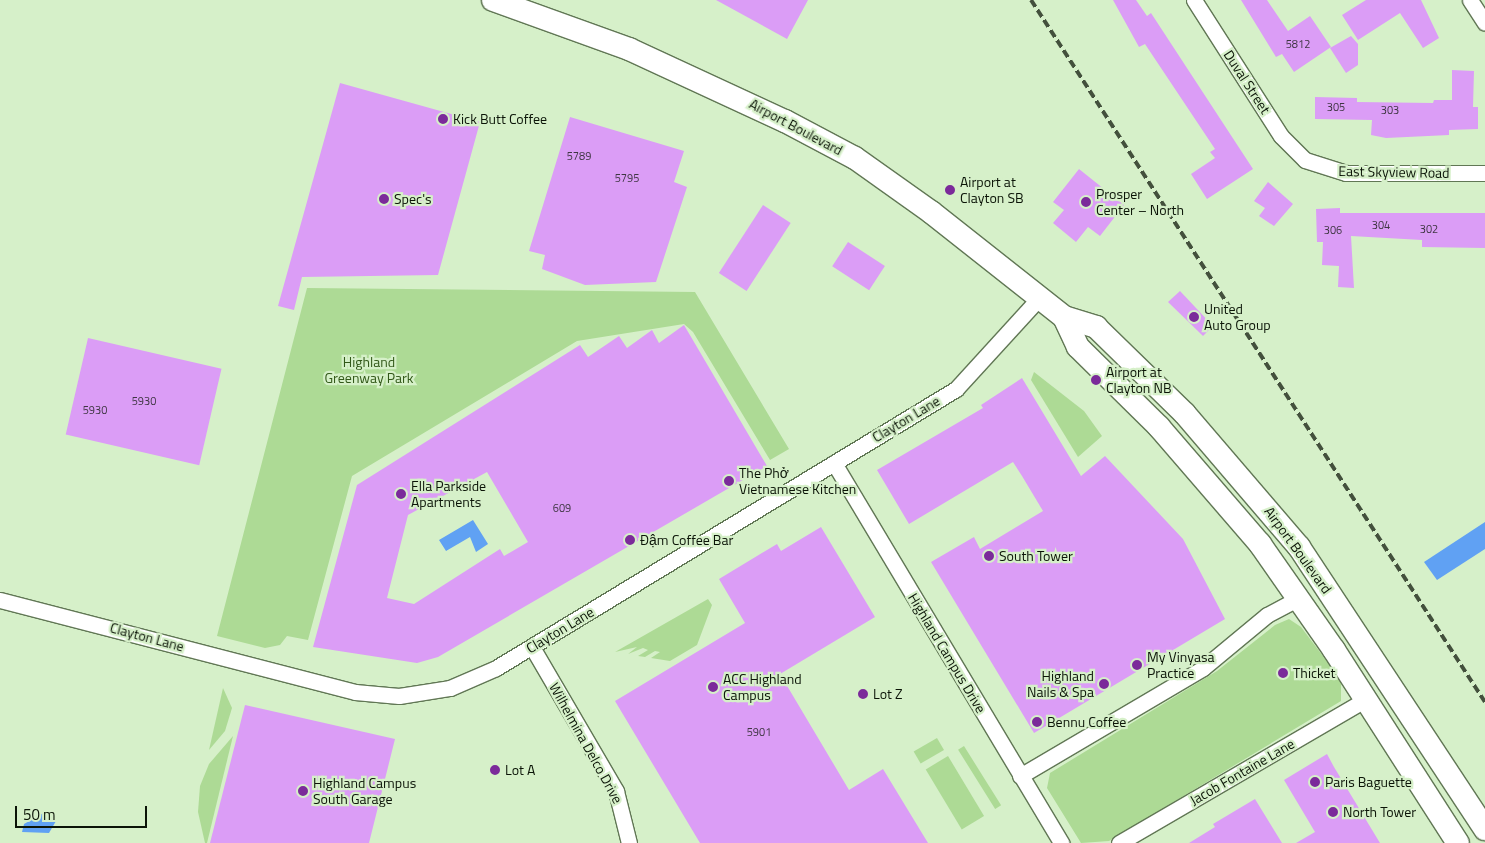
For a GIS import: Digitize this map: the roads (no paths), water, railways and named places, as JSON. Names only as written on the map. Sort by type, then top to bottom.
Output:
[{"type":"main road","name":"Airport Boulevard","points":[[494,0],[586,32],[713,85],[846,154],[931,212],[1064,317],[1096,327],[1185,414],[1299,547],[1347,617],[1485,829]]},
{"type":"main road","name":"Airport Boulevard","points":[[1064,317],[1078,347],[1208,482],[1299,598],[1458,843]]},
{"type":"main road","points":[[1299,598],[1313,596],[1329,612],[1347,617]]},
{"type":"street","name":"Duval Street","points":[[1194,0],[1281,136],[1305,160]]},
{"type":"street","points":[[1470,0],[1485,23]]},
{"type":"street","name":"East Skyview Road","points":[[1305,160],[1346,173],[1485,173]]},
{"type":"street","name":"Clayton Lane","points":[[0,600],[355,692],[399,696],[450,688],[496,668],[532,647],[956,390],[1039,298]]},
{"type":"street","name":"Highland Campus Drive","points":[[834,463],[1061,843]]},
{"type":"street","points":[[1020,776],[1211,663],[1267,615],[1299,598]]},
{"type":"street","name":"Wilhelmina Delco Drive","points":[[532,647],[616,791],[629,843]]},
{"type":"street","name":"Jacob Fontaine Lane","points":[[1119,843],[1365,700]]},
{"type":"water","points":[[473,520],[488,544],[476,552],[470,537],[446,551],[439,540]]},
{"type":"water","points":[[1485,522],[1485,549],[1437,580],[1424,562]]},
{"type":"water","points":[[47,811],[56,821],[49,833],[22,832],[24,824]]},
{"type":"railway","points":[[1031,0],[1485,702]]},
{"type":"place","name":"Kick Butt Coffee","points":[[443,119]]},
{"type":"place","name":"Airport at Clayton SB","points":[[950,190]]},
{"type":"place","name":"Spec's","points":[[384,199]]},
{"type":"place","name":"Prosper Center – North","points":[[1086,202]]},
{"type":"place","name":"United Auto Group","points":[[1194,317]]},
{"type":"place","name":"Airport at Clayton NB","points":[[1096,380]]},
{"type":"place","name":"The Phở Vietnamese Kitchen","points":[[729,481]]},
{"type":"place","name":"Ella Parkside Apartments","points":[[401,494]]},
{"type":"place","name":"Đậm Coffee Bar","points":[[630,540]]},
{"type":"place","name":"South Tower","points":[[989,556]]},
{"type":"place","name":"My Vinyasa Practice","points":[[1137,665]]},
{"type":"place","name":"Thicket","points":[[1283,673]]},
{"type":"place","name":"Highland Nails & Spa","points":[[1104,684]]},
{"type":"place","name":"ACC Highland Campus","points":[[713,687]]},
{"type":"place","name":"Lot Z","points":[[863,694]]},
{"type":"place","name":"Bennu Coffee","points":[[1037,722]]},
{"type":"place","name":"Lot A","points":[[495,770]]},
{"type":"place","name":"Paris Baguette","points":[[1315,782]]},
{"type":"place","name":"Highland Campus South Garage","points":[[303,791]]},
{"type":"place","name":"North Tower","points":[[1333,812]]},
{"type":"park label","name":"Highland Greenway Park","points":[[369,370]]}]
